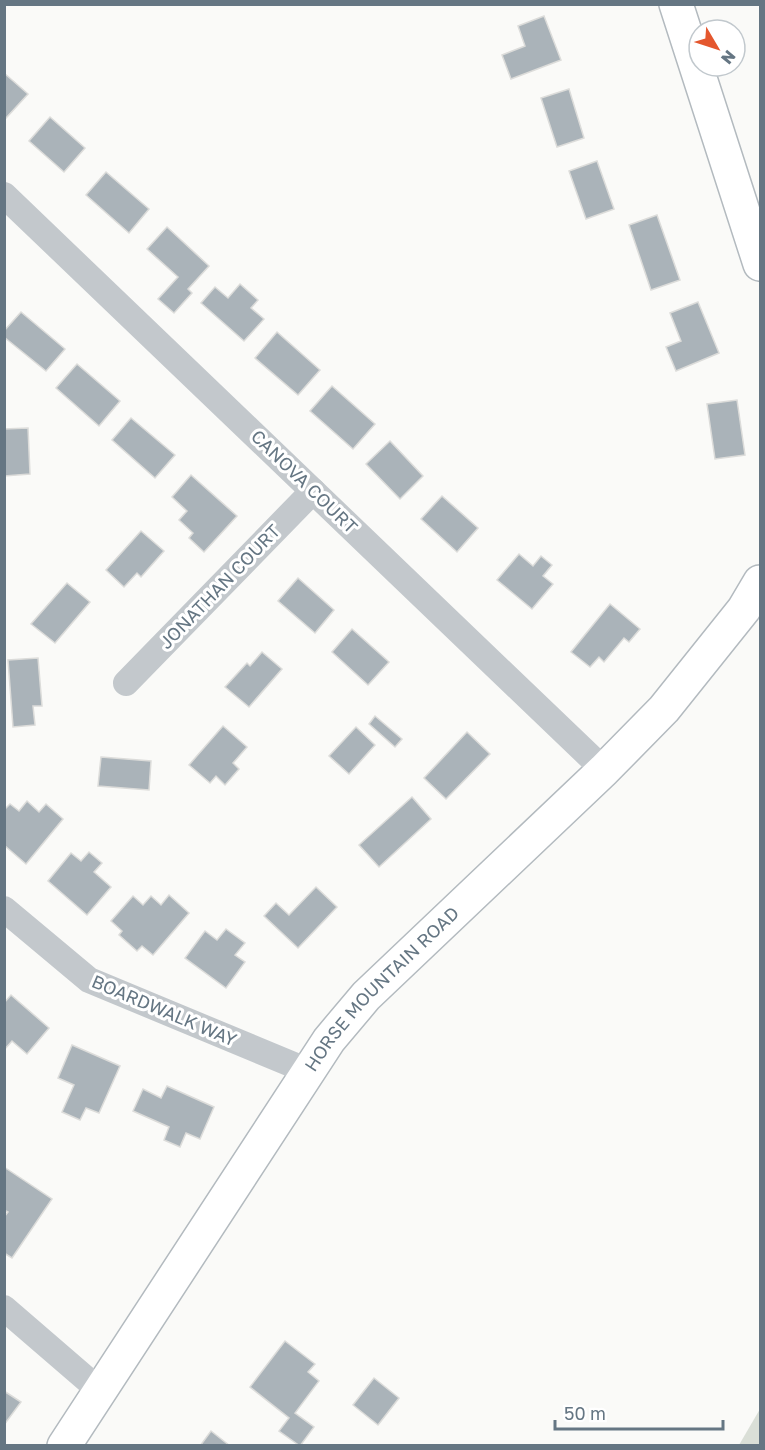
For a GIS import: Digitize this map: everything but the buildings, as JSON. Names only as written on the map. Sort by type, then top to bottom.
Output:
[{"type":"street","points":[[676,4],[760,264]]},
{"type":"street","name":"CANOVA COURT","points":[[4,195],[604,770]]},
{"type":"street","name":"JONATHAN COURT","points":[[126,683],[313,491]]},
{"type":"street","name":"HORSE MOUNTAIN ROAD","points":[[64,1446],[328,1040],[366,996],[604,770],[664,709],[744,609],[760,582]]},
{"type":"street","name":"BOARDWALK WAY","points":[[4,909],[89,980],[308,1071]]},
{"type":"street","points":[[4,1308],[99,1390]]},
{"type":"shaded area","points":[[760,1409],[760,1445],[739,1445]]}]
